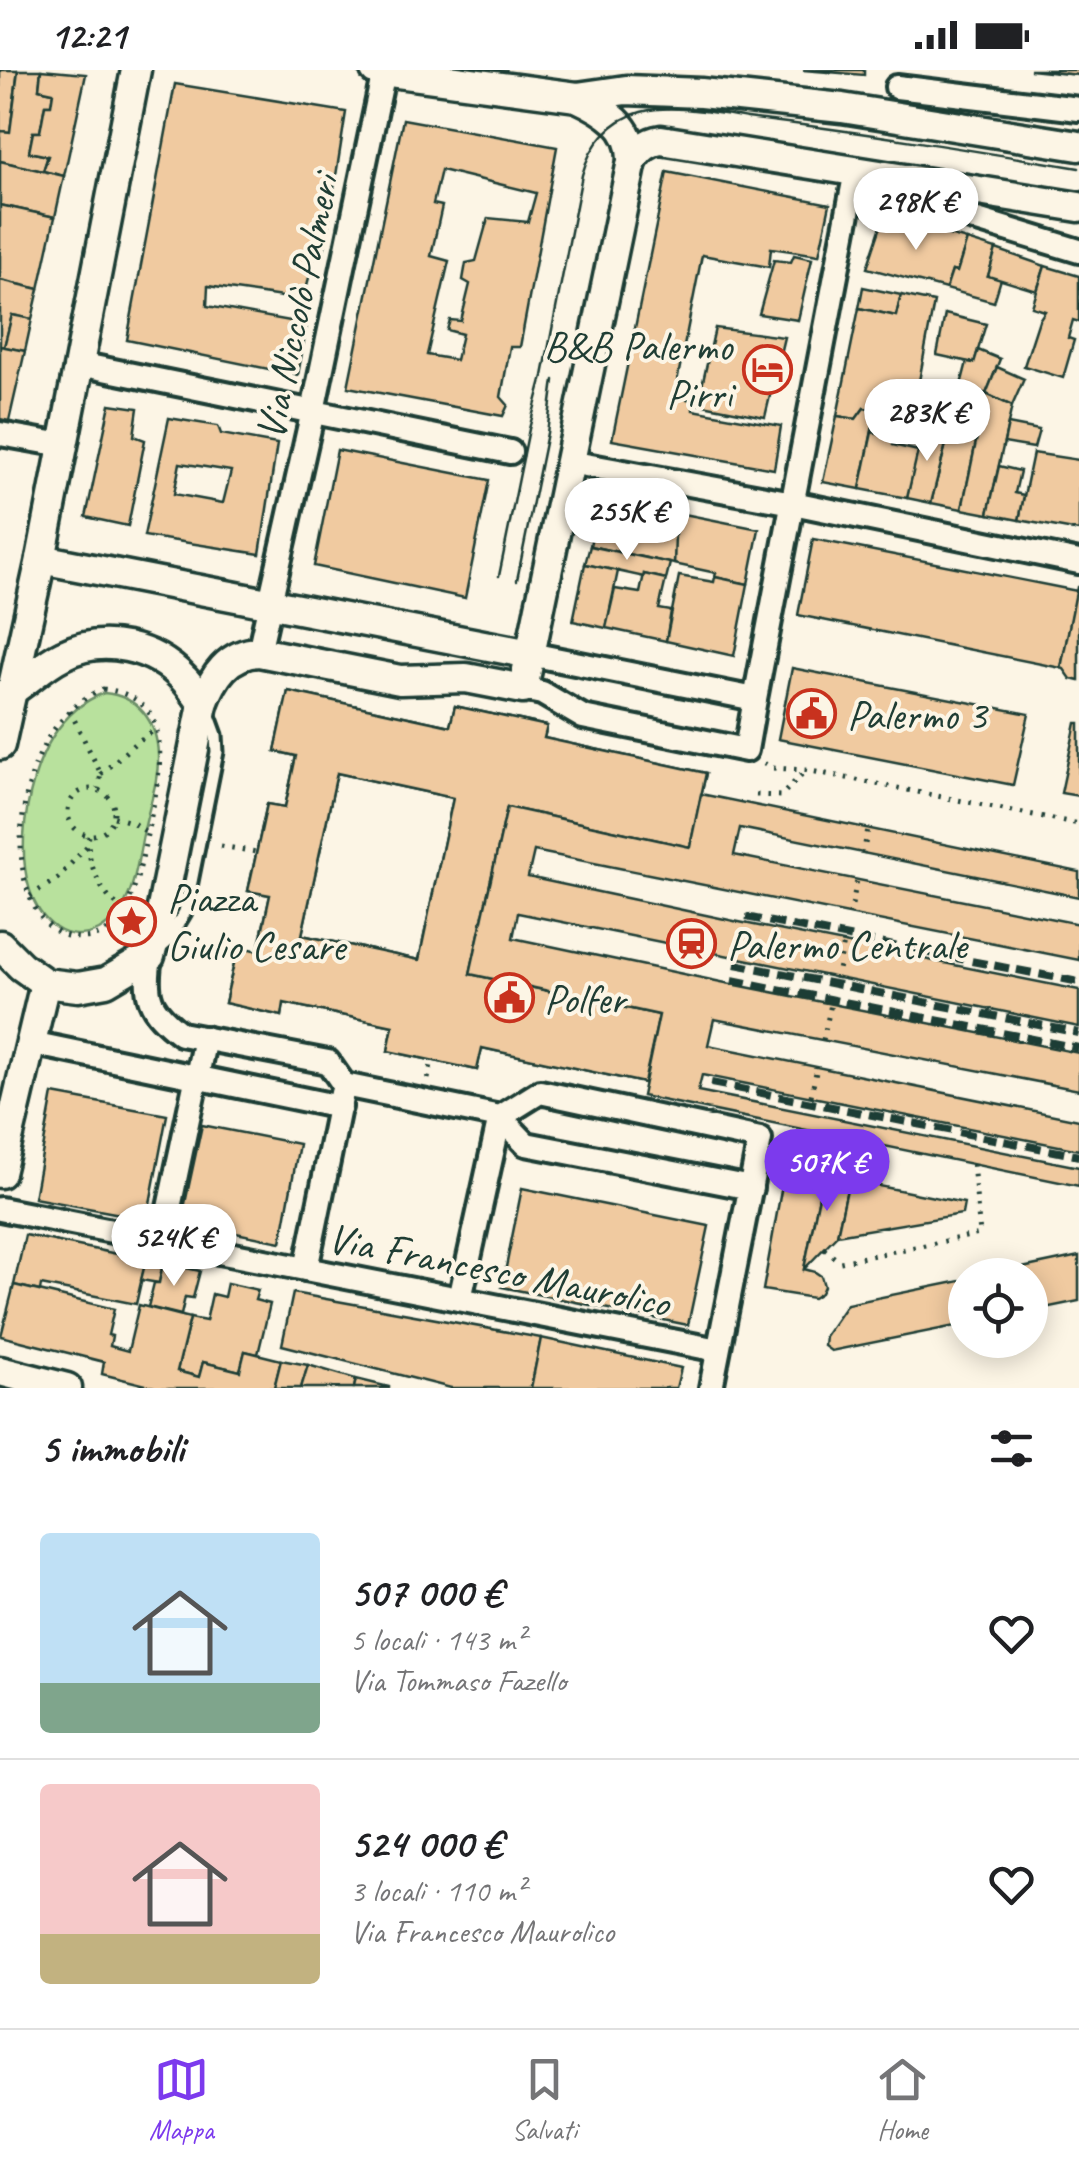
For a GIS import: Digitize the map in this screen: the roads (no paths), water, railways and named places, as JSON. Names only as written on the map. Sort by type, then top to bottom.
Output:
[{"type":"street","points":[[0,745],[6,694],[50,510],[136,70]]},
{"type":"street","points":[[374,70],[577,97],[626,90],[670,90],[892,116],[1079,146]]},
{"type":"street","name":"Via Niccolò Palmeri","points":[[259,652],[384,71]]},
{"type":"street","points":[[892,116],[899,79],[1079,109]]},
{"type":"street","points":[[523,689],[632,161],[630,142],[622,126],[600,108],[577,97]]},
{"type":"street","points":[[632,161],[641,148],[661,140],[1079,207]]},
{"type":"street","points":[[856,171],[918,202],[1079,251]]},
{"type":"street","points":[[306,1269],[342,1096],[328,1062],[181,1034],[161,1019],[150,1001],[146,980],[209,687],[223,667],[244,654],[259,652],[400,680],[466,678],[523,689],[542,694],[583,718],[746,750],[856,171]]},
{"type":"street","points":[[78,364],[510,452]]},
{"type":"street","points":[[0,434],[63,445]]},
{"type":"street","points":[[569,462],[1079,562]]},
{"type":"street","points":[[40,558],[756,699]]},
{"type":"street","points":[[6,694],[66,653],[87,645],[112,645],[154,656],[183,677],[203,704]]},
{"type":"street","points":[[0,945],[45,983],[78,987],[106,982],[150,956]]},
{"type":"street","points":[[0,1173],[45,983]]},
{"type":"street","points":[[162,1241],[204,1038]]},
{"type":"street","points":[[31,1043],[197,1078],[500,1116],[540,1092],[760,1139],[711,1388]]},
{"type":"street","points":[[460,1300],[500,1116]]},
{"type":"street","points":[[500,1116],[526,1144],[751,1188]]},
{"type":"street","name":"Via Francesco Maurolico","points":[[0,1208],[718,1350]]},
{"type":"street","points":[[0,1370],[67,1388]]},
{"type":"tram line","points":[[499,576],[582,175],[596,144],[620,121],[654,110],[698,110],[1079,168]]},
{"type":"tram line","points":[[517,580],[554,380]]},
{"type":"railway","points":[[746,917],[1079,982]]},
{"type":"railway","points":[[735,964],[1079,1033]]},
{"type":"railway","points":[[732,980],[1079,1048]]},
{"type":"railway","points":[[711,1083],[1079,1156]]},
{"type":"place","name":"B&B Palermo Pirri","points":[[767,369]]},
{"type":"place","name":"Palermo 3","points":[[812,714]]},
{"type":"place","name":"Piazza Giulio Cesare","points":[[132,921]]},
{"type":"place","name":"Palermo Centrale","points":[[692,944]]},
{"type":"place","name":"Polfer","points":[[509,998]]}]
